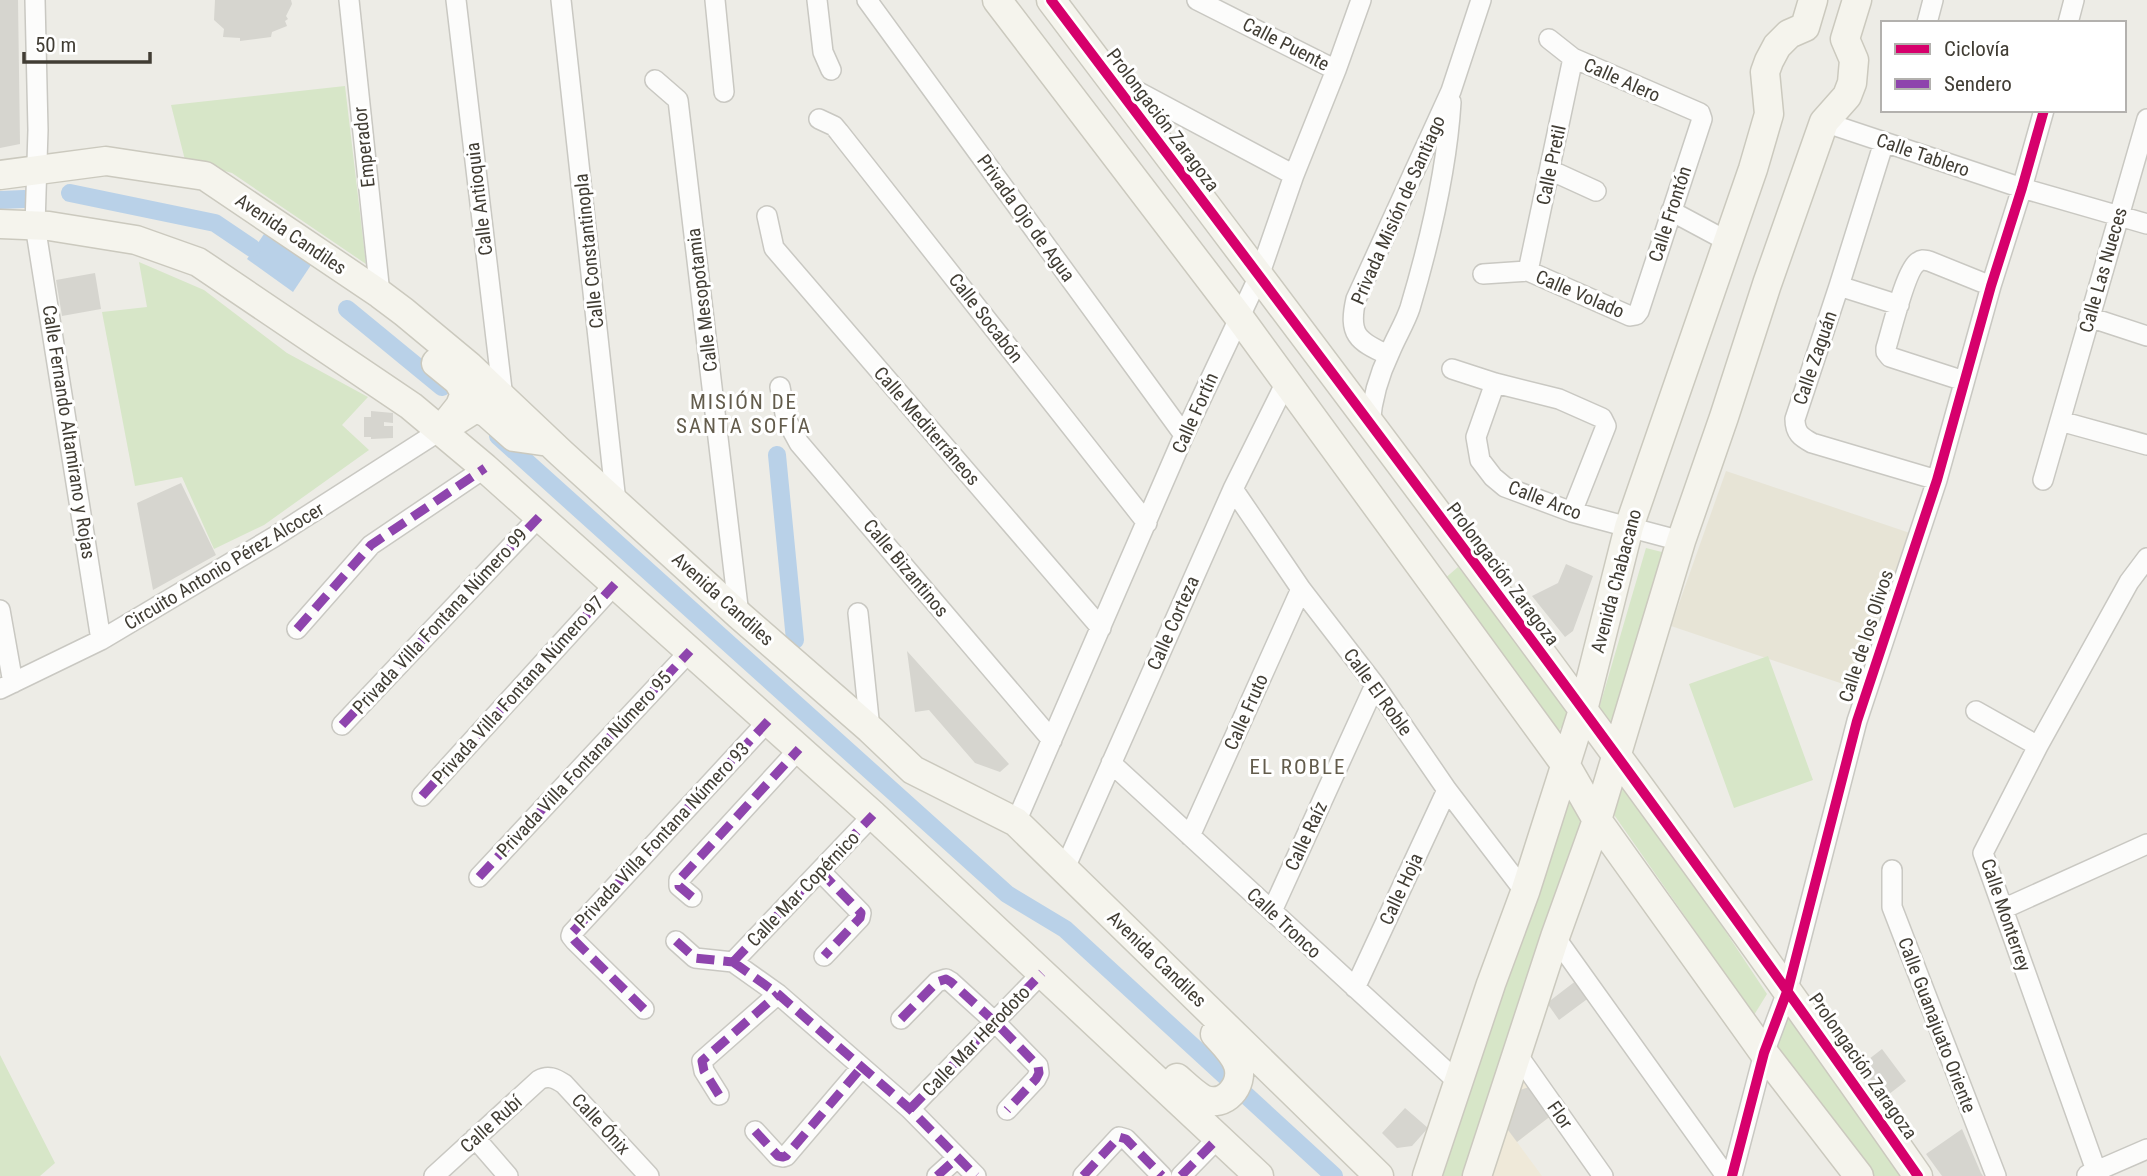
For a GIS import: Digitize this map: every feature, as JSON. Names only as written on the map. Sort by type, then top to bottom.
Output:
[{"type":"main road","points":[[997,0],[1287,380],[1565,764],[1597,820],[1764,1052],[1859,1176]]},
{"type":"main road","points":[[1477,1176],[1555,937],[1597,820],[1681,541],[1825,122],[1847,96],[1852,83],[1854,60],[1845,39],[1829,31],[1805,27],[1813,0]]},
{"type":"main road","points":[[1845,39],[1857,0]]},
{"type":"main road","points":[[1020,29],[1052,1]]},
{"type":"main road","name":"Prolongación Zaragoza","points":[[1052,1],[1583,710],[1788,989],[1918,1176]]},
{"type":"main road","name":"Avenida Chabacano","points":[[1427,1176],[1491,984],[1525,892],[1583,710],[1629,527],[1753,169],[1769,114],[1765,72],[1776,46],[1789,34],[1805,27]]},
{"type":"main road","name":"Avenida Candiles","points":[[0,175],[37,175],[106,161],[205,176],[380,294],[416,321],[503,398],[913,770],[1016,822],[1379,1176]]},
{"type":"main road","points":[[0,224],[35,217],[136,240],[198,262],[401,399],[485,468],[873,815],[1259,1176]]},
{"type":"main road","points":[[416,321],[422,350],[458,381],[465,393],[460,406],[441,430]]},
{"type":"main road","points":[[441,430],[476,408],[487,413],[514,437],[549,442]]},
{"type":"main road","points":[[1127,1051],[1148,1054],[1200,1097],[1212,1101],[1229,1093],[1240,1072],[1235,1058],[1203,1019],[1186,987]]},
{"type":"street","name":"Calle Fernando Altamirano y Rojas","points":[[35,0],[35,217],[101,640]]},
{"type":"street","name":"Emperador","points":[[348,0],[380,294]]},
{"type":"street","name":"Calle Antioquia","points":[[456,0],[503,398]]},
{"type":"street","name":"Calle Constantinopla","points":[[561,0],[616,502]]},
{"type":"street","points":[[715,0],[724,92]]},
{"type":"street","points":[[817,0],[823,52],[831,70]]},
{"type":"street","name":"Privada Ojo de Agua","points":[[867,0],[1184,435]]},
{"type":"street","name":"Calle Puente","points":[[1197,0],[1336,70]]},
{"type":"street","name":"Calle Fortín","points":[[1016,822],[1184,435],[1259,276],[1294,175],[1361,0]]},
{"type":"street","name":"Privada Misión de Santiago","points":[[1388,355],[1369,346],[1354,328],[1351,319],[1356,299],[1451,91],[1481,0]]},
{"type":"street","points":[[1928,21],[1933,0]]},
{"type":"street","points":[[2069,21],[2074,0]]},
{"type":"street","name":"Calle Alero","points":[[1549,39],[1573,58],[1700,114]]},
{"type":"street","name":"Calle Pretil","points":[[1528,271],[1573,58]]},
{"type":"street","points":[[1108,76],[1294,175]]},
{"type":"street","name":"Calle Mesopotamia","points":[[655,80],[678,100],[739,614]]},
{"type":"street","name":"Privada Misión de Santiago","points":[[1370,424],[1372,405],[1388,355],[1410,309],[1428,241],[1449,138],[1451,91]]},
{"type":"street","name":"Calle de los Olivos","points":[[1732,1176],[1764,1052],[1788,989],[1857,721],[1937,480],[2043,112]]},
{"type":"street","name":"Calle Frontón","points":[[1636,315],[1702,119],[1700,114]]},
{"type":"street","name":"Calle Socabón","points":[[819,119],[834,126],[839,132],[1147,523]]},
{"type":"street","name":"Calle Las Nueces","points":[[2043,480],[2147,119]]},
{"type":"street","name":"Calle Tablero","points":[[1825,122],[2022,188],[2147,224]]},
{"type":"street","name":"Calle Zaguán","points":[[1884,142],[1795,419],[1798,433],[1812,443],[1937,480]]},
{"type":"street","points":[[1550,170],[1596,191]]},
{"type":"street","points":[[1671,211],[1727,241]]},
{"type":"street","name":"Calle Mediterráneos","points":[[767,216],[774,248],[1101,628]]},
{"type":"street","points":[[1964,381],[1890,357],[1886,350],[1899,305],[1916,262],[1929,261],[1991,286]]},
{"type":"street","name":"Calle Volado","points":[[1483,274],[1528,271],[1630,316],[1636,315]]},
{"type":"street","points":[[1839,286],[1899,305]]},
{"type":"street","points":[[2088,317],[2147,336]]},
{"type":"street","points":[[1451,369],[1559,399],[1602,418],[1606,426],[1572,512]]},
{"type":"street","name":"Calle Corteza","points":[[1065,869],[1233,489],[1287,380]]},
{"type":"street","name":"Calle Arco","points":[[1495,383],[1476,437],[1480,460],[1493,477],[1505,486],[1572,512],[1681,541]]},
{"type":"street","name":"Calle Bizantinos","points":[[780,387],[786,419],[799,443],[1052,740]]},
{"type":"street","points":[[2060,421],[2147,445]]},
{"type":"street","name":"Circuito Antonio Pérez Alcocer","points":[[7,686],[101,640],[274,537],[441,430]]},
{"type":"street","points":[[297,629],[370,545],[485,468]]},
{"type":"street","name":"Calle El Roble","points":[[1233,489],[1301,589],[1375,685],[1447,790],[1525,892]]},
{"type":"street","name":"Privada Villa Fontana Número 99","points":[[342,726],[539,517]]},
{"type":"street","name":"Calle Monterrey","points":[[2093,1174],[1983,853],[2038,746],[2129,582],[2147,558]]},
{"type":"street","points":[[2129,582],[2147,591]]},
{"type":"street","name":"Privada Villa Fontana Número 97","points":[[422,796],[615,584]]},
{"type":"street","name":"Calle Fruto","points":[[1190,836],[1301,589]]},
{"type":"street","points":[[0,610],[7,686]]},
{"type":"street","points":[[858,613],[870,729]]},
{"type":"street","name":"Privada Villa Fontana Número 95","points":[[479,877],[690,651]]},
{"type":"street","name":"Calle Raíz","points":[[1272,911],[1375,685]]},
{"type":"street","points":[[1976,711],[2038,746]]},
{"type":"street","name":"Privada Villa Fontana Número 93","points":[[644,1009],[575,942],[572,933],[768,721]]},
{"type":"street","points":[[692,897],[679,886],[679,880],[799,749]]},
{"type":"street","name":"Calle Tronco","points":[[1111,763],[1458,1082]]},
{"type":"street","name":"Calle Hoja","points":[[1355,988],[1447,790]]},
{"type":"street","name":"Calle Mar Copérnico","points":[[733,962],[873,815]]},
{"type":"street","points":[[2003,909],[2147,844]]},
{"type":"street","name":"Calle Guanajuato Oriente","points":[[1892,870],[1892,907],[1996,1176]]},
{"type":"street","points":[[820,871],[861,913],[860,918],[824,956]]},
{"type":"street","points":[[1555,937],[1726,1176]]},
{"type":"street","points":[[676,941],[695,958],[733,962],[778,994],[909,1109],[976,1176]]},
{"type":"street","name":"Calle Mar Herodoto","points":[[909,1109],[1042,973]]},
{"type":"street","points":[[901,1019],[937,982],[946,979],[951,982],[1038,1066],[1039,1073],[1029,1087],[1006,1110]]},
{"type":"street","points":[[719,1096],[702,1065],[704,1059],[778,994]]},
{"type":"street","name":"Flor","points":[[1517,1054],[1603,1176]]},
{"type":"street","points":[[755,1131],[778,1156],[786,1156],[861,1068]]},
{"type":"street","name":"Calle Rubí","points":[[435,1176],[539,1080],[551,1077]]},
{"type":"street","name":"Calle Ónix","points":[[551,1077],[564,1084],[649,1176]]},
{"type":"street","points":[[1083,1176],[1119,1136],[1126,1139],[1162,1176]]},
{"type":"street","points":[[475,1138],[508,1176]]},
{"type":"street","points":[[1181,1176],[1218,1138]]},
{"type":"street","points":[[2093,1174],[2147,1149]]},
{"type":"street","points":[[937,1176],[957,1158]]},
{"type":"shaded area","points":[[1726,471],[1910,533],[1852,687],[1671,626]]},
{"type":"shaded area","points":[[1524,1082],[1552,1115],[1517,1142],[1542,1176],[1488,1176],[1519,1083]]},
{"type":"green space","points":[[345,86],[366,264],[232,173],[185,160],[171,105]]},
{"type":"green space","points":[[139,262],[204,290],[287,353],[368,397],[342,425],[369,450],[264,525],[214,549],[182,477],[135,486],[102,312],[147,307]]},
{"type":"green space","points":[[1646,548],[1674,555],[1617,732],[1598,712]]},
{"type":"green space","points":[[1458,567],[1574,712],[1556,734],[1443,580]]},
{"type":"green space","points":[[1768,656],[1813,780],[1734,808],[1689,684]]},
{"type":"green space","points":[[1567,780],[1592,821],[1473,1176],[1435,1176]]},
{"type":"green space","points":[[1627,783],[1767,994],[1754,1015],[1610,809]]},
{"type":"green space","points":[[1788,1013],[1906,1176],[1864,1176],[1775,1051]]},
{"type":"green space","points":[[0,1055],[55,1163],[40,1176],[0,1176]]},
{"type":"water","points":[[264,234],[311,265],[293,292],[247,259]]},
{"type":"building","points":[[0,0],[18,0],[20,144],[0,148]]},
{"type":"building","points":[[215,0],[291,0],[292,4],[286,16],[287,26],[272,32],[271,37],[240,41],[240,38],[223,37],[224,29],[214,20]]},
{"type":"building","points":[[95,273],[101,309],[62,316],[56,280]]},
{"type":"building","points":[[371,411],[393,413],[393,423],[384,422],[384,426],[393,426],[393,438],[364,437],[364,417],[371,417]]},
{"type":"building","points":[[181,483],[216,555],[153,590],[137,503]]},
{"type":"building","points":[[1566,564],[1593,576],[1573,631],[1565,637],[1532,596],[1558,583]]},
{"type":"building","points":[[907,651],[1009,764],[1000,772],[975,763],[929,710],[915,712]]},
{"type":"building","points":[[1577,980],[1590,997],[1559,1020],[1547,1003]]},
{"type":"building","points":[[1882,1049],[1906,1081],[1884,1098],[1860,1066]]},
{"type":"building","points":[[1529,1087],[1552,1115],[1517,1142],[1505,1126],[1517,1091]]},
{"type":"building","points":[[1405,1108],[1428,1128],[1412,1146],[1397,1148],[1382,1133]]},
{"type":"building","points":[[1962,1129],[1983,1176],[1942,1176],[1926,1154]]},
{"type":"waterway","points":[[70,193],[215,223],[252,248]]},
{"type":"waterway","points":[[0,200],[24,199]]},
{"type":"waterway","points":[[347,309],[442,387]]},
{"type":"waterway","points":[[498,436],[1007,894],[1065,929],[1334,1176]]},
{"type":"waterway","points":[[777,455],[795,640]]},
{"type":"marked path","points":[[297,629],[371,545],[485,468]]},
{"type":"marked path","points":[[342,725],[539,517]]},
{"type":"marked path","points":[[422,796],[615,584]]},
{"type":"marked path","points":[[479,877],[690,651]]},
{"type":"marked path","points":[[644,1009],[575,941],[572,933],[768,721]]},
{"type":"marked path","points":[[692,897],[679,886],[679,880],[799,749]]},
{"type":"marked path","points":[[733,962],[873,815]]},
{"type":"marked path","points":[[820,871],[861,913],[860,918],[824,956]]},
{"type":"marked path","points":[[676,941],[695,958],[733,962]]},
{"type":"marked path","points":[[733,962],[778,994],[910,1109],[976,1176]]},
{"type":"marked path","points":[[910,1109],[1042,973]]},
{"type":"marked path","points":[[901,1019],[937,982],[946,979],[951,982],[1038,1066],[1036,1079],[1007,1110]]},
{"type":"marked path","points":[[719,1095],[704,1071],[702,1061],[778,994]]},
{"type":"marked path","points":[[755,1131],[778,1156],[786,1156],[861,1068]]},
{"type":"marked path","points":[[1083,1176],[1119,1137],[1126,1139],[1162,1176]]},
{"type":"marked path","points":[[1181,1176],[1218,1138]]},
{"type":"marked path","points":[[937,1176],[957,1158]]},
{"type":"cycle path","points":[[1051,0],[1598,730],[1918,1176]]},
{"type":"cycle path","points":[[1732,1176],[1764,1053],[1788,989],[1857,721],[1937,480],[2043,112]]},
{"type":"district","name":"MISIÓN DE SANTA SOFÍA","points":[[744,414]]},
{"type":"district","name":"EL ROBLE","points":[[1298,767]]}]
